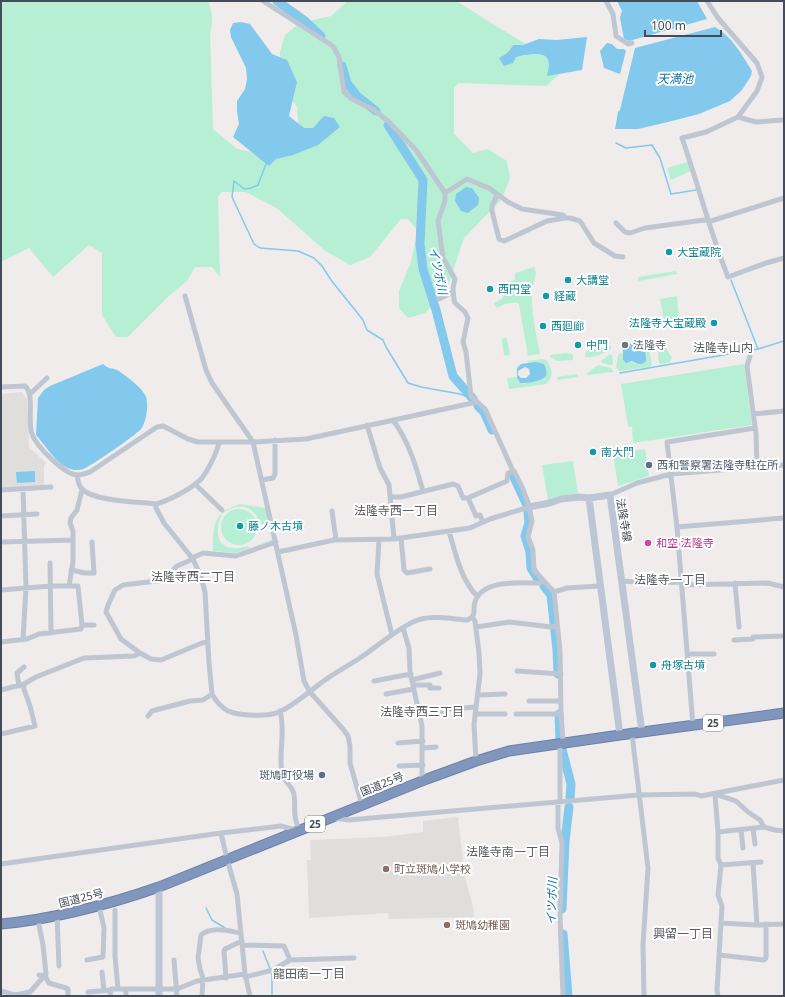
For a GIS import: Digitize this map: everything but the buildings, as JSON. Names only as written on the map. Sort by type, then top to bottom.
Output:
[{"type":"highway","name":"国道25号","points":[[1,924],[38,920],[124,899],[159,887],[422,781],[476,761],[509,751],[784,713]]},
{"type":"main road","name":"法隆寺線","points":[[529,507],[562,499],[580,497],[589,498],[610,495],[642,732]]},
{"type":"main road","points":[[589,498],[620,735]]},
{"type":"main road","points":[[159,887],[159,992]]},
{"type":"street","points":[[263,1],[333,46],[339,57],[344,92],[352,99],[374,110],[388,121],[416,150],[445,193],[445,202],[438,221],[443,258],[455,279],[453,292],[455,303],[465,312],[468,318],[463,342],[466,352],[469,389],[471,396],[485,409],[512,471],[514,470],[523,489],[532,521],[528,537],[533,550],[534,570],[554,592],[561,743],[559,761],[558,828],[562,843],[560,916],[563,996]]},
{"type":"street","points":[[606,1],[613,14],[616,36],[628,44],[632,43]]},
{"type":"street","points":[[707,1],[718,18],[758,64],[762,77],[757,92],[738,117],[706,132],[682,138],[708,221],[728,277],[784,258]]},
{"type":"street","points":[[738,117],[756,122],[784,120]]},
{"type":"street","points":[[445,193],[467,179],[489,188],[497,195],[522,209],[563,215],[565,218]]},
{"type":"street","points":[[497,195],[492,206],[492,211],[499,239],[501,240],[504,241],[547,221],[565,218],[576,219],[580,221],[594,243],[615,256],[623,257]]},
{"type":"street","points":[[616,223],[625,232],[630,233],[646,228],[704,220],[708,221],[784,198]]},
{"type":"street","points":[[439,299],[453,292]]},
{"type":"street","points":[[185,296],[206,370],[212,383],[253,442],[296,635],[304,681],[310,692],[348,736],[350,746],[350,763],[362,805]]},
{"type":"street","points":[[750,356],[747,366],[755,428],[757,467]]},
{"type":"street","points":[[30,394],[47,378]]},
{"type":"street","points":[[1,387],[25,386],[28,388],[30,394],[30,427],[34,441],[58,465],[77,475],[90,472],[157,427],[163,426],[188,439],[198,442],[219,443],[306,439],[477,402]]},
{"type":"street","points":[[753,414],[784,411]]},
{"type":"street","points":[[393,420],[400,429],[415,463],[423,491]]},
{"type":"street","points":[[367,426],[380,468],[389,485],[394,539]]},
{"type":"street","points":[[693,726],[682,583],[668,442],[755,428]]},
{"type":"street","points":[[262,480],[273,478],[275,474],[275,440]]},
{"type":"street","points":[[77,475],[78,483],[82,490],[90,494],[101,498],[156,504],[163,502],[201,480],[216,454],[219,443]]},
{"type":"street","points":[[610,495],[637,483],[671,474],[784,464]]},
{"type":"street","points":[[391,496],[401,497],[453,484],[458,486],[463,498],[468,498],[507,481],[508,473],[512,471]]},
{"type":"street","points":[[195,484],[222,510]]},
{"type":"street","points":[[1,490],[50,488]]},
{"type":"street","points":[[23,489],[26,587],[23,640]]},
{"type":"street","points":[[69,586],[73,540],[73,531],[70,523],[71,518],[77,510],[82,490]]},
{"type":"street","points":[[468,498],[476,516],[480,515],[483,522]]},
{"type":"street","points":[[156,504],[156,508],[164,523],[192,559],[201,577],[205,592],[212,694],[220,705],[227,711],[235,713],[272,714],[280,711],[361,658],[412,622],[426,618],[467,620],[474,614],[474,603],[477,596],[484,590],[495,585],[506,583],[540,583],[543,581]]},
{"type":"street","points":[[278,552],[296,547],[336,540],[394,539],[470,528],[483,522],[529,507]]},
{"type":"street","points":[[332,511],[336,540]]},
{"type":"street","points":[[1,516],[37,514]]},
{"type":"street","points":[[677,527],[784,518]]},
{"type":"street","points":[[449,531],[457,562],[473,592],[477,596]]},
{"type":"street","points":[[401,538],[404,570],[406,573],[430,569]]},
{"type":"street","points":[[1,542],[73,540]]},
{"type":"street","points":[[379,540],[378,574],[392,635]]},
{"type":"street","points":[[71,570],[94,573],[92,542]]},
{"type":"street","points":[[208,642],[202,643],[161,660],[151,659],[121,639],[106,612],[108,605],[115,590],[123,585],[157,581],[166,577],[177,566],[203,553],[236,556],[276,542]]},
{"type":"street","points":[[50,563],[51,634]]},
{"type":"street","points":[[622,581],[717,585],[735,583],[768,583],[784,587]]},
{"type":"street","points":[[735,583],[741,618],[739,626]]},
{"type":"street","points":[[1,590],[26,587],[78,586],[82,625],[81,630],[39,634],[23,640],[1,642]]},
{"type":"street","points":[[554,592],[567,588],[600,586]]},
{"type":"street","points":[[472,617],[476,626],[480,674],[474,724],[476,761]]},
{"type":"street","points":[[476,626],[510,622],[556,626]]},
{"type":"street","points":[[82,625],[94,625]]},
{"type":"street","points":[[403,628],[409,648],[412,682],[421,716],[423,741],[422,781]]},
{"type":"street","points":[[734,640],[753,639],[752,637],[784,636]]},
{"type":"street","points":[[1,690],[22,685],[36,677],[84,658],[134,656],[140,653]]},
{"type":"street","points":[[688,654],[714,654]]},
{"type":"street","points":[[1,734],[35,726],[30,706],[16,673],[24,668]]},
{"type":"street","points":[[517,671],[559,674]]},
{"type":"street","points":[[386,694],[412,682],[440,673]]},
{"type":"street","points":[[374,681],[412,682],[430,685],[430,688],[440,688]]},
{"type":"street","points":[[148,716],[152,711],[190,701],[203,700],[212,694]]},
{"type":"street","points":[[478,695],[506,694]]},
{"type":"street","points":[[529,702],[559,701]]},
{"type":"street","points":[[450,709],[476,706]]},
{"type":"street","points":[[280,711],[283,728],[281,746],[282,775],[294,793],[295,822],[300,831]]},
{"type":"street","points":[[421,716],[443,713]]},
{"type":"street","points":[[475,714],[504,714]]},
{"type":"street","points":[[516,714],[560,714]]},
{"type":"street","points":[[632,734],[648,868],[643,945],[644,996]]},
{"type":"street","points":[[398,742],[423,741]]},
{"type":"street","points":[[423,748],[436,747]]},
{"type":"street","points":[[399,766],[423,765]]},
{"type":"street","points":[[332,817],[360,820],[639,795],[695,794],[701,796],[784,780]]},
{"type":"street","points":[[715,794],[736,801],[760,820],[764,827]]},
{"type":"street","points":[[715,794],[718,832],[718,858],[721,865],[718,895],[722,906],[717,990],[718,996]]},
{"type":"street","points":[[1,864],[281,826],[300,831]]},
{"type":"street","points":[[718,832],[764,827],[784,831]]},
{"type":"street","points":[[753,828],[755,844]]},
{"type":"street","points":[[741,830],[743,848]]},
{"type":"street","points":[[221,833],[237,894],[245,976],[250,996]]},
{"type":"street","points":[[721,865],[761,862]]},
{"type":"street","points":[[753,863],[757,925]]},
{"type":"street","points":[[86,960],[103,957],[104,928],[99,906]]},
{"type":"street","points":[[115,910],[115,956],[118,989]]},
{"type":"street","points":[[57,916],[59,966]]},
{"type":"street","points":[[38,920],[46,966],[45,976],[49,983],[68,989],[68,996]]},
{"type":"street","points":[[721,923],[757,925],[784,924]]},
{"type":"street","points":[[719,955],[764,960],[766,958],[766,924]]},
{"type":"street","points":[[202,996],[203,978],[198,958],[201,935],[204,932],[222,930],[241,933]]},
{"type":"street","points":[[226,978],[224,951],[225,949],[242,943],[284,946],[290,960]]},
{"type":"street","points":[[88,992],[104,991],[110,993],[111,989],[126,989],[159,992],[177,989],[202,981],[245,976],[274,970],[290,960],[354,958]]},
{"type":"street","points":[[174,960],[177,996]]},
{"type":"street","points":[[102,972],[104,991]]},
{"type":"street","points":[[38,975],[45,976]]},
{"type":"street","points":[[1,991],[15,995],[27,995],[45,976]]},
{"type":"street","points":[[126,989],[126,996]]},
{"type":"shaded area","points":[[22,392],[27,400],[29,447],[46,463],[44,466],[44,486],[1,488],[1,394]]},
{"type":"shaded area","name":"町立斑鳩小学校","points":[[458,817],[465,878],[473,907],[474,917],[389,919],[388,913],[309,918],[307,860],[311,860],[310,840],[383,837],[423,832],[423,821]]},
{"type":"green space","points":[[1,1],[208,1],[212,18],[210,35],[213,129],[237,149],[273,156],[300,146],[297,107],[280,83],[280,52],[285,35],[300,23],[331,16],[348,1],[456,1],[519,40],[555,59],[563,71],[546,86],[459,83],[454,88],[454,134],[473,153],[488,149],[507,161],[510,178],[502,199],[464,238],[447,289],[425,313],[408,318],[399,308],[399,291],[411,262],[418,231],[408,219],[401,219],[370,257],[350,265],[324,250],[278,209],[246,192],[222,192],[218,197],[220,277],[212,267],[195,267],[187,281],[169,296],[128,337],[116,337],[102,315],[102,253],[89,245],[53,277],[29,248],[1,262]]},
{"type":"green space","points":[[687,162],[691,171],[671,180],[667,168]]},
{"type":"green space","points":[[534,267],[536,276],[532,288],[532,307],[540,354],[528,356],[519,304],[509,303],[497,308],[494,303],[501,299],[504,295],[504,283],[515,280],[515,273]]},
{"type":"green space","points":[[676,271],[677,274],[638,281],[638,277]]},
{"type":"green space","points":[[677,296],[679,318],[664,320],[660,299]]},
{"type":"green space","points":[[503,338],[506,338],[507,340],[510,354],[508,356],[504,355]]},
{"type":"green space","points":[[635,338],[640,338],[648,343],[652,364],[650,367],[619,371],[616,367],[620,353],[623,354],[623,360],[636,364]]},
{"type":"green space","points":[[611,346],[611,349],[602,354],[592,357],[585,357],[588,350]]},
{"type":"green space","points":[[659,348],[666,348],[672,358],[669,363],[659,363]]},
{"type":"green space","points":[[566,353],[573,355],[573,360],[557,361],[550,357],[550,355]]},
{"type":"green space","points":[[610,354],[612,355],[613,364],[610,365],[602,363],[601,361]]},
{"type":"green space","points":[[542,359],[546,360],[552,372],[549,381],[546,384],[509,389],[507,378],[516,377],[520,383],[523,384],[544,378],[546,374],[544,364],[528,363],[527,361]]},
{"type":"green space","points":[[744,364],[752,425],[633,443],[632,427],[628,426],[621,384]]},
{"type":"green space","points":[[598,365],[611,368],[614,372],[587,375],[587,373]]},
{"type":"green space","points":[[576,374],[578,377],[557,380],[558,377]]},
{"type":"green space","points":[[645,449],[649,476],[618,486],[613,454]]},
{"type":"green space","points":[[573,461],[578,493],[555,497],[548,501],[542,465]]},
{"type":"green space","points":[[240,504],[266,508],[270,528],[268,524],[260,524],[256,515],[249,509],[240,506],[235,507],[223,513],[219,520],[218,535],[222,544],[233,548],[248,546],[250,548],[273,540],[236,553],[213,551],[213,534],[216,521],[224,511]]},
{"type":"green space","points":[[243,509],[252,514],[256,520],[256,534],[252,540],[243,545],[235,545],[226,540],[222,534],[221,523],[226,514],[232,510]]},
{"type":"water","points":[[617,1],[697,1],[707,19],[629,41],[624,39],[620,18],[622,11]]},
{"type":"water","points":[[241,22],[250,24],[272,54],[287,60],[297,82],[289,116],[304,128],[313,128],[324,116],[334,118],[340,127],[318,145],[293,155],[276,159],[269,166],[233,137],[239,124],[237,101],[245,89],[247,79],[246,68],[231,37],[230,30],[233,23]]},
{"type":"water","name":"天満池","points":[[715,27],[727,35],[752,71],[751,76],[742,90],[730,101],[699,114],[638,129],[615,129],[635,48]]},
{"type":"water","points":[[587,37],[582,70],[547,76],[549,62],[543,55],[534,54],[516,57],[513,63],[504,66],[499,58],[508,53],[513,45],[523,45],[539,39],[557,40]]},
{"type":"water","points":[[607,43],[612,44],[617,49],[624,49],[626,51],[620,74],[604,68],[600,51]]},
{"type":"water","points":[[466,187],[472,188],[479,198],[478,205],[468,213],[461,211],[455,201],[456,194]]},
{"type":"water","points":[[636,341],[643,347],[646,361],[641,364],[632,361],[626,363],[623,360],[623,349]]},
{"type":"water","points":[[536,362],[544,364],[546,376],[537,381],[520,383],[517,378],[517,368],[521,364]],"holes":[[[525,367],[529,369],[530,374],[526,378],[521,378],[518,375],[518,371]]]},
{"type":"water","points":[[103,364],[120,372],[142,390],[147,401],[146,418],[141,429],[131,438],[83,469],[71,469],[59,462],[36,435],[38,398],[44,390],[50,386]]},
{"type":"water","points":[[35,471],[35,482],[17,483],[16,472]]},
{"type":"waterway","name":"イツボ川","points":[[277,1],[305,21],[321,36]]},
{"type":"waterway","name":"イツボ川","points":[[342,66],[347,83],[357,96],[376,111]]},
{"type":"waterway","name":"イツボ川","points":[[388,125],[423,180],[420,244],[423,269],[436,310],[453,376],[473,399]]},
{"type":"waterway","points":[[616,143],[626,148],[652,145],[660,158],[671,194],[696,190]]},
{"type":"waterway","points":[[266,164],[258,185],[244,189],[234,181],[232,197],[254,244],[260,248],[298,251],[314,258],[322,266],[331,280],[363,320],[367,330],[383,340],[408,383],[421,387],[460,394],[471,398]]},
{"type":"waterway","points":[[731,280],[758,349],[784,341]]},
{"type":"waterway","points":[[620,373],[758,349]]},
{"type":"waterway","name":"イツボ川","points":[[478,406],[484,412],[492,430]]},
{"type":"waterway","name":"イツボ川","points":[[513,475],[526,503]]},
{"type":"waterway","name":"イツボ川","points":[[528,512],[529,523],[525,536],[530,552],[531,568],[538,579]]},
{"type":"waterway","name":"イツボ川","points":[[544,586],[551,595],[558,674]]},
{"type":"waterway","name":"イツボ川","points":[[559,714],[560,740]]},
{"type":"waterway","name":"イツボ川","points":[[562,749],[571,784],[570,798]]},
{"type":"waterway","name":"イツボ川","points":[[562,909],[565,841],[569,807]]},
{"type":"waterway","points":[[206,908],[212,920],[225,928]]},
{"type":"waterway","name":"イツボ川","points":[[563,934],[568,996]]},
{"type":"waterway","points":[[263,951],[272,974],[272,996]]},
{"type":"place","name":"大宝蔵院","points":[[669,252]]},
{"type":"place","name":"大講堂","points":[[568,280]]},
{"type":"place","name":"西円堂","points":[[490,289]]},
{"type":"place","name":"経蔵","points":[[546,296]]},
{"type":"place","name":"法隆寺大宝蔵殿","points":[[714,323]]},
{"type":"place","name":"西廻廊","points":[[543,326]]},
{"type":"place","name":"中門","points":[[578,345]]},
{"type":"place","name":"法隆寺","points":[[625,345]]},
{"type":"place","name":"南大門","points":[[593,452]]},
{"type":"place","name":"西和警察署法隆寺駐在所","points":[[649,465]]},
{"type":"place","name":"藤ノ木古墳","points":[[240,526]]},
{"type":"place","name":"和空 法隆寺","points":[[648,543]]},
{"type":"place","name":"舟塚古墳","points":[[653,665]]},
{"type":"place","name":"斑鳩町役場","points":[[322,775]]},
{"type":"place","name":"町立斑鳩小学校","points":[[386,869]]},
{"type":"place","name":"斑鳩幼稚園","points":[[447,925]]},
{"type":"district","name":"法隆寺山内","points":[[723,348]]},
{"type":"district","name":"法隆寺西一丁目","points":[[396,511]]},
{"type":"district","name":"法隆寺西二丁目","points":[[193,577]]},
{"type":"district","name":"法隆寺一丁目","points":[[670,580]]},
{"type":"district","name":"法隆寺西三丁目","points":[[422,712]]},
{"type":"district","name":"法隆寺南一丁目","points":[[508,852]]},
{"type":"district","name":"興留一丁目","points":[[683,934]]},
{"type":"district","name":"龍田南一丁目","points":[[309,974]]}]
